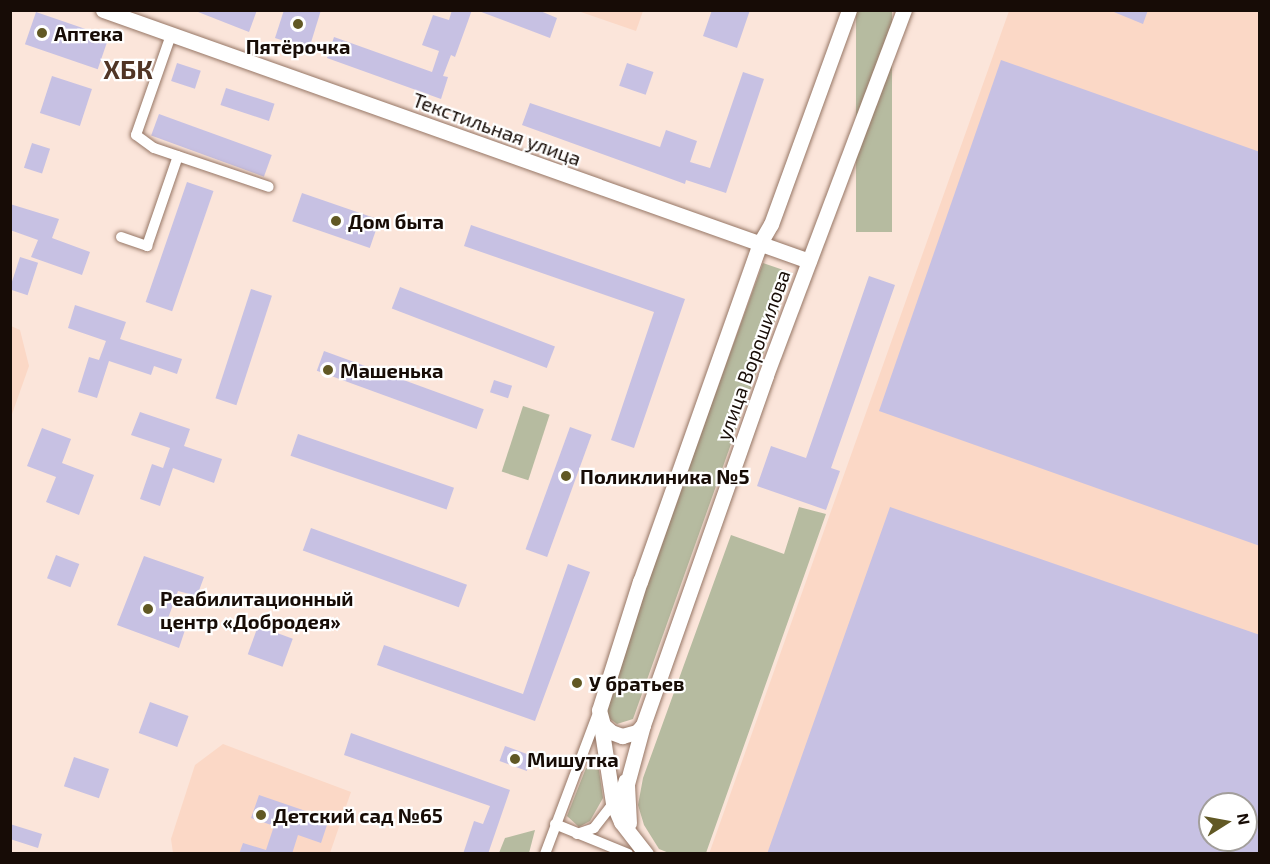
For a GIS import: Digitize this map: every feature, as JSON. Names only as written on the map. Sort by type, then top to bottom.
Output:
[{"type":"main road","name":"Текстильная улица","points":[[103,10],[809,261]]},
{"type":"main road","name":"улица Ворошилова","points":[[599,710],[643,573],[760,243],[771,224],[849,10]]},
{"type":"main road","name":"улица Ворошилова","points":[[619,801],[643,725],[809,261],[904,10]]},
{"type":"main road","points":[[599,710],[603,725],[611,732],[622,736],[637,732],[643,725]]},
{"type":"main road","points":[[599,710],[602,746],[619,801],[648,854]]},
{"type":"street","points":[[171,35],[136,135],[142,142],[269,187]]},
{"type":"street","points":[[120,237],[147,246],[178,156]]},
{"type":"street","name":"улица Ворошилова","points":[[545,854],[575,768],[599,710]]},
{"type":"street","points":[[577,834],[594,828],[619,801]]},
{"type":"street","points":[[555,824],[628,854]]},
{"type":"shaded area","points":[[643,10],[636,31],[578,11]]},
{"type":"shaded area","points":[[1009,11],[1259,11],[1259,853],[709,854]]},
{"type":"shaded area","points":[[11,326],[20,330],[29,366],[11,417]]},
{"type":"shaded area","name":"Детский сад №65","points":[[223,744],[351,792],[330,853],[173,853],[171,839],[195,765]]},
{"type":"green space","points":[[856,11],[892,11],[892,232],[856,232]]},
{"type":"green space","points":[[763,263],[792,273],[633,719],[617,724],[606,716],[605,696]]},
{"type":"green space","points":[[523,406],[550,415],[528,480],[502,472]]},
{"type":"green space","points":[[799,507],[826,514],[706,853],[669,853],[659,849],[644,825],[638,805],[643,778],[731,535],[784,554]]},
{"type":"green space","points":[[586,768],[599,770],[603,798],[590,821],[579,827],[567,816]]},
{"type":"green space","points":[[535,830],[529,853],[499,853],[505,838]]},
{"type":"building","points":[[193,10],[257,10],[249,32]]},
{"type":"building","name":"Пятёрочка","points":[[284,10],[321,10],[309,49],[275,38]]},
{"type":"building","points":[[452,10],[472,10],[455,57],[451,55],[443,76],[448,77],[441,99],[327,58],[334,37],[432,72],[439,51],[422,45],[433,15],[449,20]]},
{"type":"building","points":[[476,10],[538,10],[557,18],[550,38]]},
{"type":"building","points":[[712,10],[750,10],[737,48],[703,36]]},
{"type":"building","points":[[1109,10],[1148,10],[1143,24]]},
{"type":"building","points":[[36,12],[109,37],[98,69],[25,44]]},
{"type":"building","points":[[1001,60],[1260,152],[1260,546],[879,411]]},
{"type":"building","points":[[177,63],[201,71],[195,89],[171,81]]},
{"type":"building","points":[[627,63],[653,72],[646,95],[619,86]]},
{"type":"building","points":[[743,72],[764,79],[726,193],[686,180],[685,184],[522,125],[530,103],[660,147],[666,130],[697,141],[690,162],[710,168]]},
{"type":"building","points":[[52,76],[92,89],[80,126],[40,113]]},
{"type":"building","points":[[226,88],[275,104],[269,121],[220,105]]},
{"type":"building","points":[[159,114],[272,155],[264,177],[151,136]]},
{"type":"building","points":[[32,143],[50,149],[42,174],[24,168]]},
{"type":"building","points":[[187,182],[213,191],[172,311],[146,302]]},
{"type":"building","name":"Дом быта","points":[[302,193],[380,220],[370,248],[292,221]]},
{"type":"building","points":[[10,204],[59,219],[52,238],[90,252],[82,275],[31,257],[38,240],[10,230]]},
{"type":"building","points":[[471,225],[685,299],[634,448],[611,440],[654,312],[464,246]]},
{"type":"building","points":[[20,257],[38,263],[28,295],[10,290]]},
{"type":"building","points":[[869,276],[895,285],[831,468],[840,471],[826,510],[757,486],[771,446],[806,458]]},
{"type":"building","points":[[400,287],[555,346],[547,368],[392,308]]},
{"type":"building","points":[[251,289],[272,296],[236,405],[215,398]]},
{"type":"building","points":[[75,305],[126,322],[120,339],[182,359],[177,374],[154,366],[151,375],[109,361],[97,398],[78,392],[89,357],[99,360],[106,341],[68,328]]},
{"type":"building","points":[[324,351],[484,409],[477,429],[317,371]]},
{"type":"building","points":[[494,380],[512,386],[508,398],[490,392]]},
{"type":"building","points":[[140,412],[190,429],[184,446],[222,459],[214,483],[173,468],[160,506],[140,499],[152,464],[163,468],[170,448],[131,435]]},
{"type":"building","points":[[570,427],[592,435],[547,557],[526,549]]},
{"type":"building","points":[[42,428],[71,439],[62,463],[94,475],[79,515],[46,502],[56,477],[27,466]]},
{"type":"building","points":[[298,434],[454,488],[447,509],[291,456]]},
{"type":"building","points":[[890,507],[1260,635],[1260,854],[767,854]]},
{"type":"building","points":[[311,528],[467,585],[459,607],[303,551]]},
{"type":"building","points":[[56,555],[79,564],[70,587],[47,578]]},
{"type":"building","name":"Реабилитационный центр «Добродея»","points":[[144,556],[204,577],[197,596],[178,591],[167,621],[186,627],[179,648],[117,625]]},
{"type":"building","points":[[568,564],[590,572],[535,721],[377,665],[384,645],[523,694]]},
{"type":"building","points":[[258,626],[293,639],[283,667],[248,654]]},
{"type":"building","points":[[150,702],[189,716],[177,747],[139,733]]},
{"type":"building","points":[[351,733],[510,790],[488,854],[463,854],[474,821],[483,824],[490,806],[344,755]]},
{"type":"building","name":"Мишутка","points":[[505,746],[532,756],[527,771],[500,761]]},
{"type":"building","points":[[74,757],[109,769],[99,798],[64,786]]},
{"type":"building","points":[[259,795],[329,819],[321,843],[298,835],[292,854],[239,854],[243,843],[266,850],[274,826],[251,818]]},
{"type":"building","points":[[10,824],[42,834],[38,848],[10,839]]},
{"type":"place","name":"Пятёрочка","points":[[298,24]]},
{"type":"place","name":"Аптека","points":[[42,33]]},
{"type":"place","name":"Дом быта","points":[[336,221]]},
{"type":"place","name":"Машенька","points":[[328,370]]},
{"type":"place","name":"Поликлиника №5","points":[[566,476]]},
{"type":"place","name":"Реабилитационный центр «Добродея»","points":[[148,609]]},
{"type":"place","name":"У братьев","points":[[577,683]]},
{"type":"place","name":"Мишутка","points":[[515,759]]},
{"type":"place","name":"Детский сад №65","points":[[261,815]]},
{"type":"district","name":"ХБК","points":[[128,69]]}]
